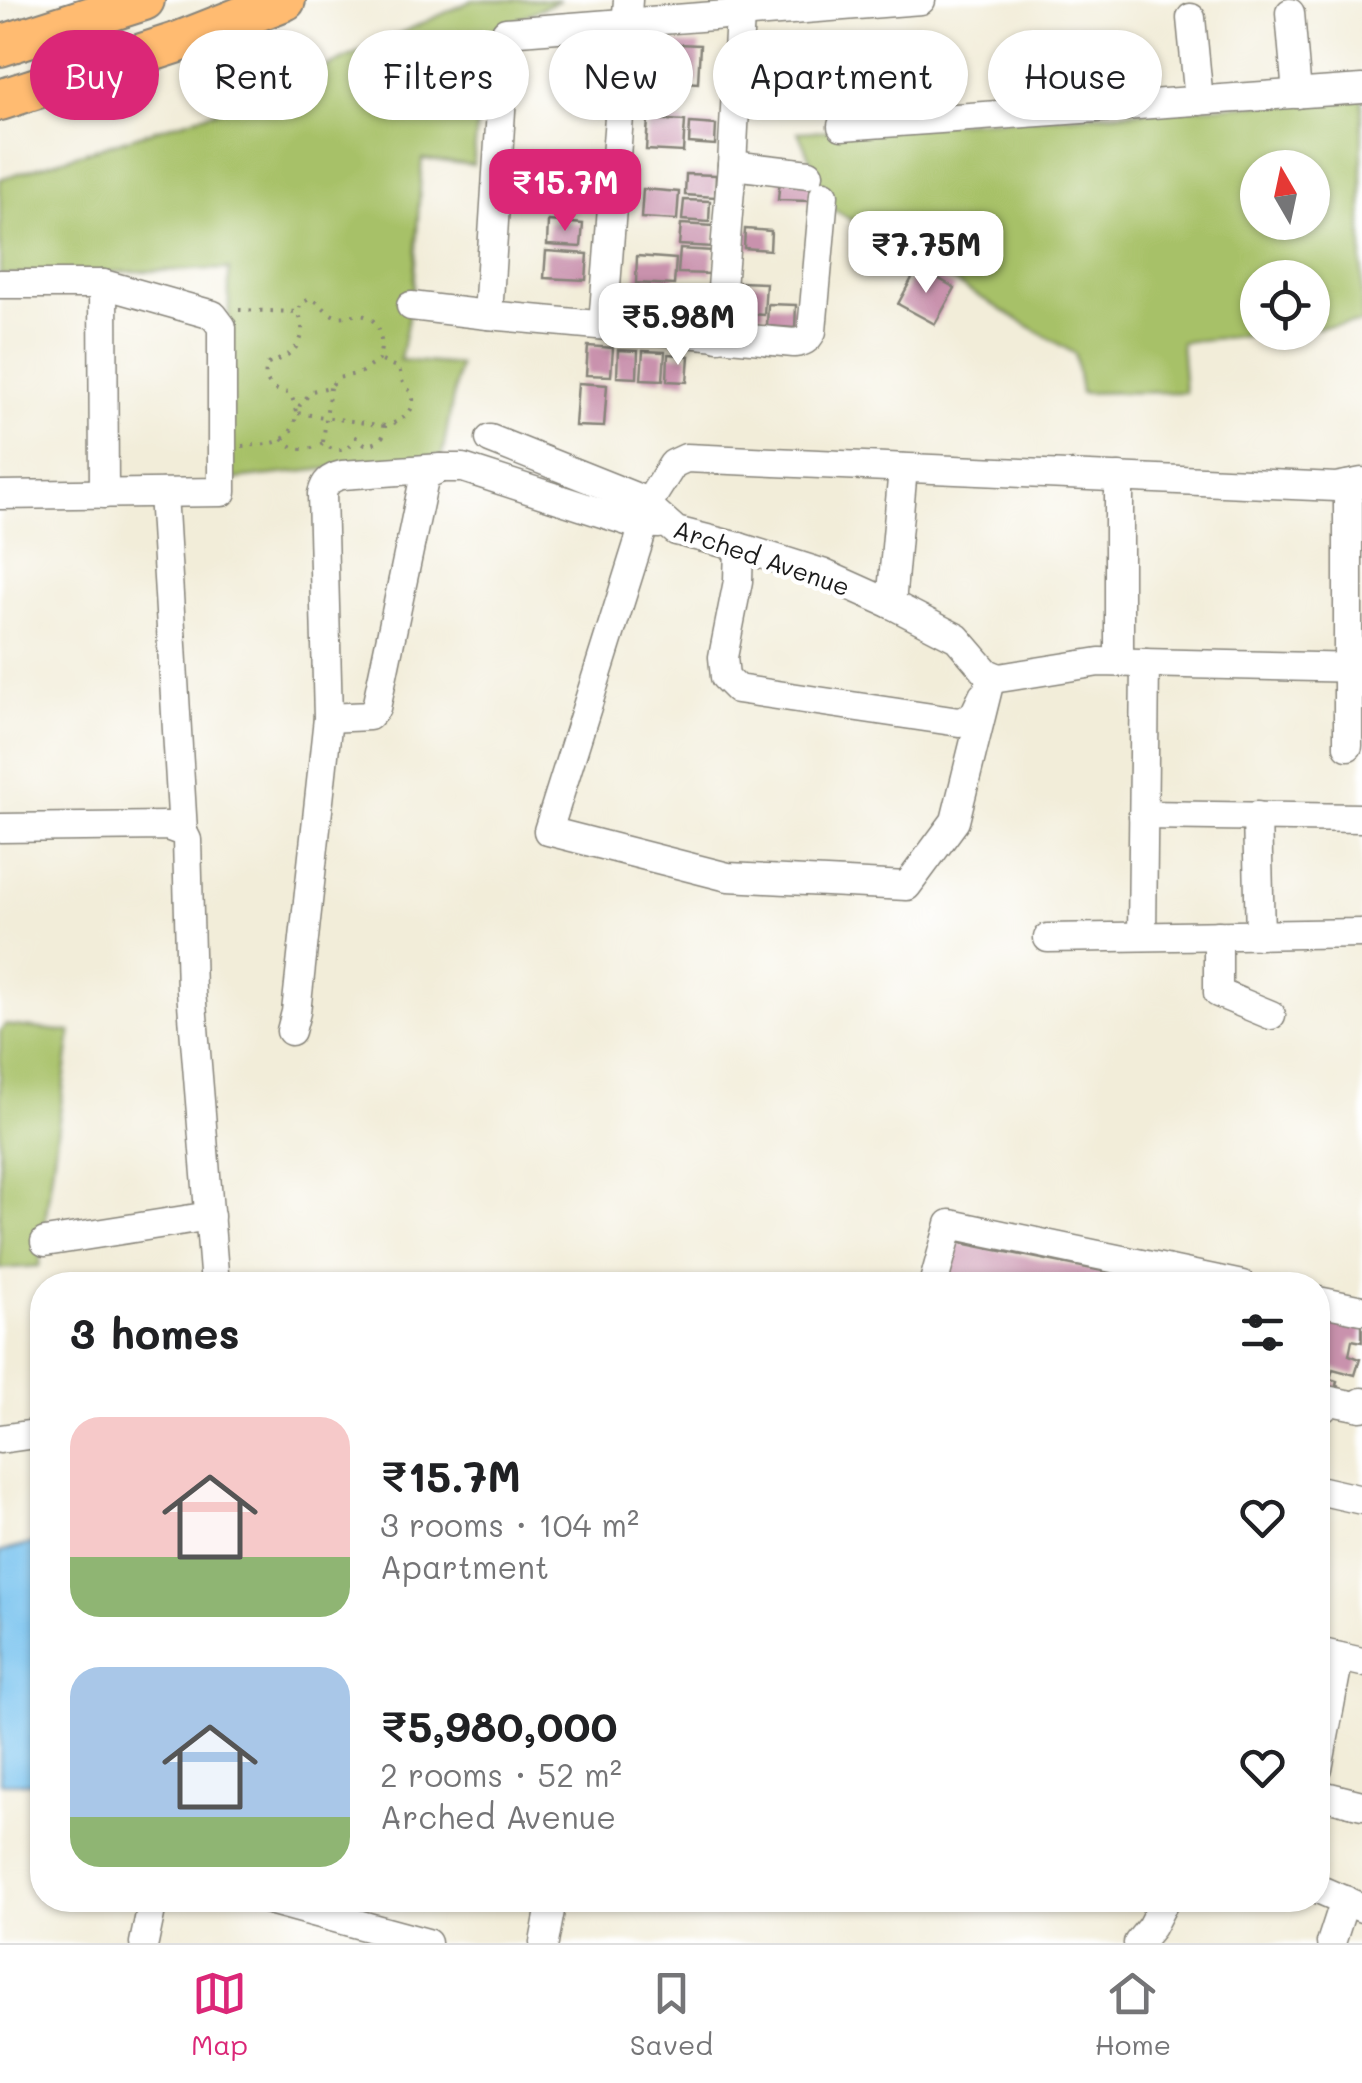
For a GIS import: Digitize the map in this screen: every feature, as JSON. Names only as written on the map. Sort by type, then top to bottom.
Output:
[{"type":"highway","points":[[0,46],[144,0]]},
{"type":"highway","points":[[0,100],[176,43],[285,0]]},
{"type":"street","points":[[488,314],[506,32],[628,11],[754,13],[920,0]]},
{"type":"street","points":[[603,326],[628,11]]},
{"type":"street","points":[[1290,12],[1296,94]]},
{"type":"street","points":[[718,337],[732,165],[754,13]]},
{"type":"street","points":[[1191,18],[1199,101]]},
{"type":"street","points":[[842,126],[1362,89]]},
{"type":"street","points":[[411,306],[718,337],[794,343],[809,338],[816,185],[732,165]]},
{"type":"street","points":[[0,284],[103,284],[213,315],[222,327],[222,492],[0,495]]},
{"type":"street","points":[[103,284],[104,494]]},
{"type":"street","points":[[490,439],[640,499],[652,517]]},
{"type":"street","points":[[991,676],[955,821],[908,886],[728,877],[548,831],[652,517],[673,464],[686,458],[1336,487],[1355,483],[1355,668],[1348,746]]},
{"type":"street","points":[[292,1032],[328,718],[369,716],[376,708],[424,479],[441,468]]},
{"type":"street","name":"Arched Avenue","points":[[328,718],[322,494],[325,484],[342,475],[441,468],[463,468],[633,523],[652,517],[676,532],[738,546],[822,574],[958,638],[991,676]]},
{"type":"street","points":[[892,604],[904,468]]},
{"type":"street","points":[[1119,477],[1143,814],[1142,936]]},
{"type":"street","points":[[163,493],[183,832],[187,840],[191,990],[214,1272]]},
{"type":"street","points":[[738,546],[738,581],[723,658],[726,677],[737,689],[959,722],[973,717],[991,676]]},
{"type":"street","points":[[991,676],[999,678],[1099,662],[1355,668]]},
{"type":"street","points":[[1143,814],[1362,818]]},
{"type":"street","points":[[1257,816],[1260,934]]},
{"type":"street","points":[[0,828],[167,826],[183,832]]},
{"type":"street","points":[[1048,938],[1362,933]]},
{"type":"street","points":[[1218,935],[1218,993],[1271,1014]]},
{"type":"street","points":[[45,1242],[210,1216]]},
{"type":"street","points":[[937,1272],[950,1224],[1180,1272]]},
{"type":"street","points":[[1330,1303],[1362,1310]]},
{"type":"street","points":[[1330,1401],[1361,1407],[1362,1402]]},
{"type":"street","points":[[0,1440],[30,1434]]},
{"type":"street","points":[[1330,1493],[1362,1500]]},
{"type":"street","points":[[1330,1707],[1340,1657]]},
{"type":"street","points":[[1330,1797],[1362,1805]]},
{"type":"street","points":[[1330,1894],[1354,1904],[1331,1943]]},
{"type":"street","points":[[144,1943],[150,1912]]},
{"type":"street","points":[[313,1912],[428,1943]]},
{"type":"street","points":[[544,1943],[550,1912]]},
{"type":"street","points":[[1138,1943],[1159,1912]]},
{"type":"path","points":[[297,413],[293,397],[270,386],[265,372],[268,364],[290,353],[300,342],[301,303],[310,299],[336,316],[368,317],[378,325],[379,360]]},
{"type":"path","points":[[196,310],[298,312]]},
{"type":"path","points":[[222,448],[278,442],[291,430],[300,404],[312,392],[330,387],[338,378],[360,373],[379,360]]},
{"type":"path","points":[[297,413],[394,424],[409,414],[412,393],[404,385],[400,368],[379,360]]},
{"type":"path","points":[[323,444],[330,387]]},
{"type":"path","points":[[282,439],[298,449],[323,444],[340,451],[356,437],[365,444],[376,443],[384,436],[386,426]]},
{"type":"green space","points":[[473,0],[560,0],[493,30],[407,30]]},
{"type":"green space","points":[[348,57],[348,120],[477,120],[473,165],[422,159],[413,292],[400,360],[459,365],[442,456],[228,480],[229,269],[0,275],[0,179],[188,120],[328,120],[328,66]]},
{"type":"green space","points":[[1362,98],[1362,323],[1330,326],[1330,260],[1240,260],[1240,336],[1181,342],[1185,392],[1081,393],[1075,354],[831,208],[798,132],[997,120],[1162,120],[1162,110]]},
{"type":"green space","points":[[5,1025],[71,1032],[39,1266],[0,1269],[0,1032]]},
{"type":"water","points":[[30,1544],[30,1783],[0,1783],[0,1552]]},
{"type":"building","points":[[693,45],[700,45],[698,83],[693,83]]},
{"type":"building","points":[[648,120],[685,121],[683,152],[646,150]]},
{"type":"building","points":[[690,123],[716,125],[715,145],[689,143]]},
{"type":"building","points":[[553,153],[587,155],[586,178],[551,176]]},
{"type":"building","points":[[686,174],[716,175],[715,197],[685,195]]},
{"type":"building","points":[[780,178],[812,180],[810,201],[778,200]]},
{"type":"building","points":[[643,189],[679,192],[677,220],[641,218]]},
{"type":"building","points":[[684,200],[710,201],[709,222],[682,220]]},
{"type":"building","points":[[548,221],[583,224],[581,247],[547,245]]},
{"type":"building","points":[[681,224],[714,226],[713,247],[679,245]]},
{"type":"building","points":[[745,229],[771,231],[770,250],[744,248]]},
{"type":"building","points":[[680,249],[713,251],[711,274],[678,273]]},
{"type":"building","points":[[546,251],[588,254],[586,280],[544,278]]},
{"type":"building","points":[[637,256],[676,259],[674,285],[636,283]]},
{"type":"building","points":[[918,267],[955,288],[935,324],[898,304]]},
{"type":"building","points":[[739,282],[766,283],[764,315],[737,313]]},
{"type":"building","points":[[626,288],[673,291],[671,323],[624,319]]},
{"type":"building","points":[[680,300],[706,302],[704,325],[679,324]]},
{"type":"building","points":[[768,304],[796,305],[795,328],[767,326]]},
{"type":"building","points":[[588,346],[613,348],[611,376],[586,375]]},
{"type":"building","points":[[618,350],[638,351],[637,378],[617,377]]},
{"type":"building","points":[[643,351],[665,352],[663,380],[641,379]]},
{"type":"building","points":[[668,354],[689,356],[687,382],[667,381]]},
{"type":"building","points":[[578,383],[607,385],[604,427],[575,426]]},
{"type":"building","points":[[951,1241],[1107,1272],[943,1272]]},
{"type":"building","points":[[1330,1316],[1362,1323],[1362,1342],[1352,1340],[1349,1355],[1360,1359],[1355,1375],[1333,1369],[1330,1379]]},
{"type":"building","points":[[1330,1379],[1337,1381],[1336,1385],[1343,1390],[1330,1393]]}]
